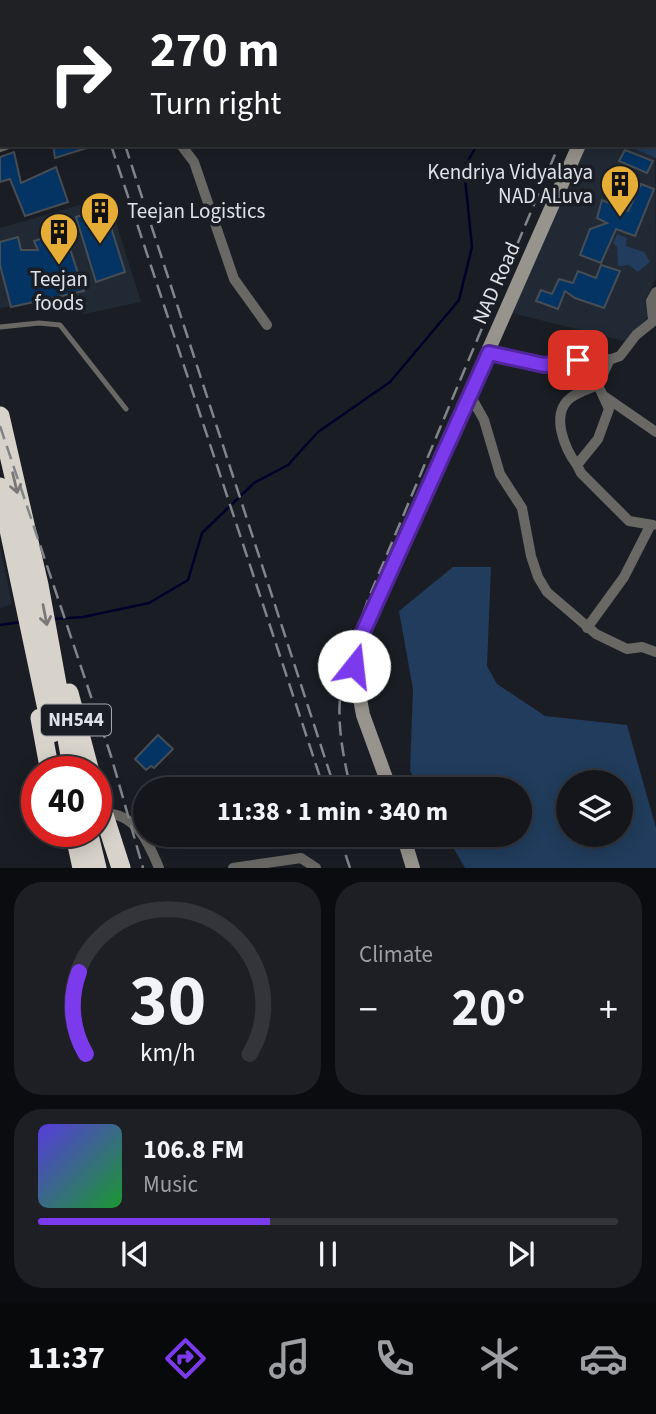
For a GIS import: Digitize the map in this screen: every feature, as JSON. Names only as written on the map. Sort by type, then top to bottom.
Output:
[{"type":"highway","name":"NH544","points":[[0,416],[30,588],[43,646],[46,704],[58,756]]},
{"type":"highway","name":"NH544","points":[[0,487],[12,559],[30,588]]},
{"type":"highway","name":"NH544","points":[[43,646],[55,673],[69,692],[86,756]]},
{"type":"highway","points":[[55,673],[70,756]]},
{"type":"highway","points":[[46,704],[39,722],[46,756]]},
{"type":"highway","points":[[112,839],[121,868]]},
{"type":"highway","points":[[65,847],[67,868]]},
{"type":"highway","points":[[77,847],[82,868]]},
{"type":"highway","points":[[92,847],[97,868]]},
{"type":"street","points":[[183,147],[194,162],[234,279],[267,325]]},
{"type":"street","name":"NAD Road","points":[[386,777],[363,715],[354,666],[363,632],[578,147]]},
{"type":"street","points":[[489,353],[544,365],[620,356],[636,335],[655,319],[651,301],[656,292]]},
{"type":"street","points":[[587,628],[624,577],[653,525],[629,521],[580,473],[566,446],[561,413],[568,399],[598,385],[610,359]]},
{"type":"street","points":[[577,465],[598,439],[609,409],[598,385]]},
{"type":"street","points":[[470,395],[484,420],[499,474],[522,508],[538,577],[547,592],[587,628],[627,649],[652,650],[656,637]]},
{"type":"street","points":[[604,396],[656,432]]},
{"type":"street","points":[[112,813],[119,813],[135,825],[150,845],[159,868]]},
{"type":"street","points":[[407,847],[413,868]]},
{"type":"street","points":[[233,868],[301,858],[310,861],[316,868]]},
{"type":"lane","points":[[0,327],[60,325],[126,410]]},
{"type":"shaded area","points":[[584,147],[655,147],[656,278],[646,298],[648,317],[624,341],[512,313]]},
{"type":"shaded area","points":[[631,147],[656,147],[656,158]]},
{"type":"shaded area","points":[[108,197],[141,302],[84,314],[62,300],[0,308],[0,228]]},
{"type":"shaded area","name":"Kendriya Vidyalaya NAD ALuva","points":[[617,234],[627,238],[626,246],[644,252],[650,262],[638,272],[629,265],[618,266],[617,247],[613,243]]},
{"type":"shaded area","points":[[0,546],[12,604],[0,608]]},
{"type":"shaded area","points":[[453,567],[491,567],[487,666],[497,684],[545,716],[627,725],[656,828],[656,868],[465,868],[453,847],[532,847],[532,777],[414,777],[410,771],[413,689],[399,611]]},
{"type":"building","points":[[53,147],[90,147],[55,158]]},
{"type":"building","name":"Kendriya Vidyalaya NAD ALuva","points":[[625,150],[653,161],[647,173],[619,161]]},
{"type":"building","points":[[14,152],[21,183],[56,167],[68,202],[25,216],[10,179],[0,182],[0,157]]},
{"type":"building","points":[[641,184],[654,189],[635,236],[616,229],[601,263],[580,255],[590,229],[607,223],[597,218],[602,200],[628,211]]},
{"type":"building","name":"Teejan Logistics","points":[[105,208],[125,272],[96,282],[76,217]]},
{"type":"building","points":[[64,231],[84,291],[11,307],[0,265],[0,242],[18,237],[21,250],[38,250],[34,241]]},
{"type":"building","points":[[601,265],[620,271],[604,308],[575,298],[565,291],[558,309],[536,301],[541,290],[552,294],[559,279],[573,283],[578,271],[596,278]]},
{"type":"building","points":[[158,735],[173,749],[154,768],[151,766],[146,770],[135,759]]},
{"type":"waterway","points":[[52,619],[83,617],[149,603],[188,580],[202,533],[254,483],[288,465],[318,432],[390,382],[459,300],[472,247],[464,168],[476,147]]},
{"type":"waterway","points":[[0,625],[21,622]]},
{"type":"railway","points":[[112,147],[320,777]]},
{"type":"railway","points":[[126,147],[331,777]]},
{"type":"railway","points":[[348,777],[340,725],[340,704],[352,645],[369,597],[558,147]]},
{"type":"railway","points":[[0,426],[111,756],[143,868]]},
{"type":"railway","points":[[343,847],[350,868]]},
{"type":"place","name":"Kendriya Vidyalaya NAD ALuva","points":[[620,218]]},
{"type":"place","name":"Teejan Logistics","points":[[100,245]]},
{"type":"place","name":"Teejan foods","points":[[59,266]]},
{"type":"route","points":[[354,666],[363,632],[489,353],[544,365],[578,360]]}]
